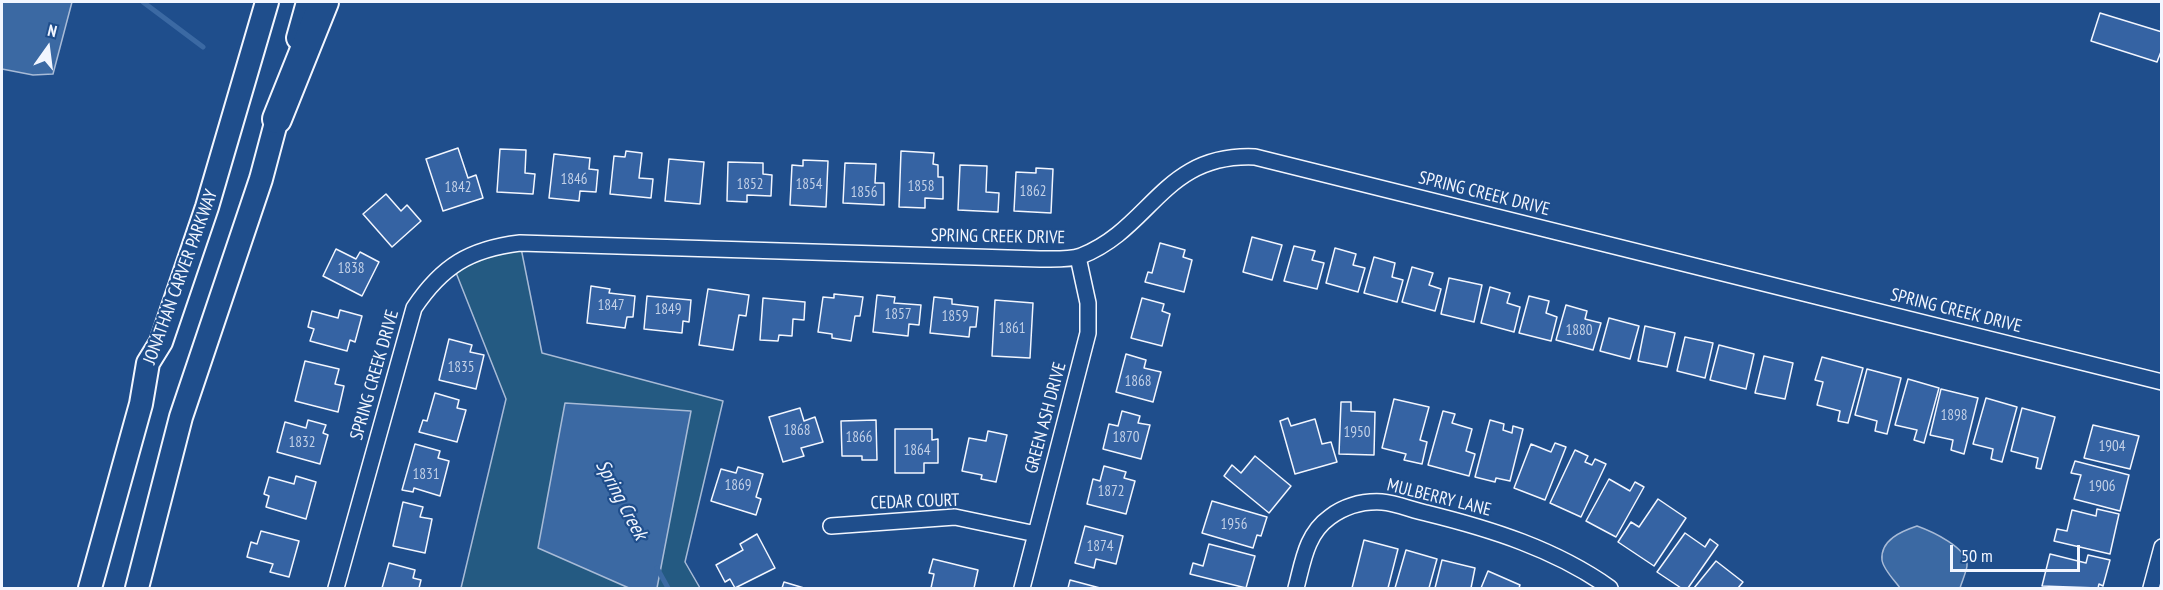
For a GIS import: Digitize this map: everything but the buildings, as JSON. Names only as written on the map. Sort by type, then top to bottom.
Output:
[{"type":"highway","points":[[277,119],[324,2]]},
{"type":"main road","name":"JONATHAN CARVER PARKWAY","points":[[90,588],[141,404],[148,363],[161,342],[207,207],[267,2]]},
{"type":"main road","points":[[137,588],[181,417],[261,179],[308,2]]},
{"type":"street","name":"SPRING CREEK DRIVE","points":[[336,588],[414,308],[437,277],[471,253],[494,246],[520,243],[1028,259],[1078,257],[1099,248],[1123,229],[1168,185],[1185,172],[1208,161],[1233,156],[1255,157],[2162,382]]},
{"type":"street","name":"GREEN ASH DRIVE","points":[[1022,588],[1088,333],[1088,303],[1078,257]]},
{"type":"street","name":"MULBERRY LANE","points":[[1296,588],[1306,549],[1315,531],[1330,516],[1353,505],[1382,502],[1478,526],[1545,550],[1587,572],[1610,588]]},
{"type":"street","name":"CEDAR COURT","points":[[831,526],[955,517],[1036,534]]},
{"type":"street","points":[[2151,588],[2162,547]]},
{"type":"shaded area","points":[[520,243],[542,353],[723,401],[685,562],[700,588],[461,588],[506,399],[453,265]]},
{"type":"water","points":[[2,2],[72,2],[53,74],[33,75],[2,69]]},
{"type":"water","points":[[565,403],[691,411],[657,588],[629,588],[538,548]]},
{"type":"water","points":[[1917,526],[1948,541],[1962,553],[1967,566],[1960,588],[1900,588],[1887,571],[1883,564],[1882,553],[1888,542],[1893,537]]},
{"type":"waterway","name":"Spring Creek","points":[[143,2],[203,47]]},
{"type":"waterway","name":"Spring Creek","points":[[657,568],[668,588]]}]
